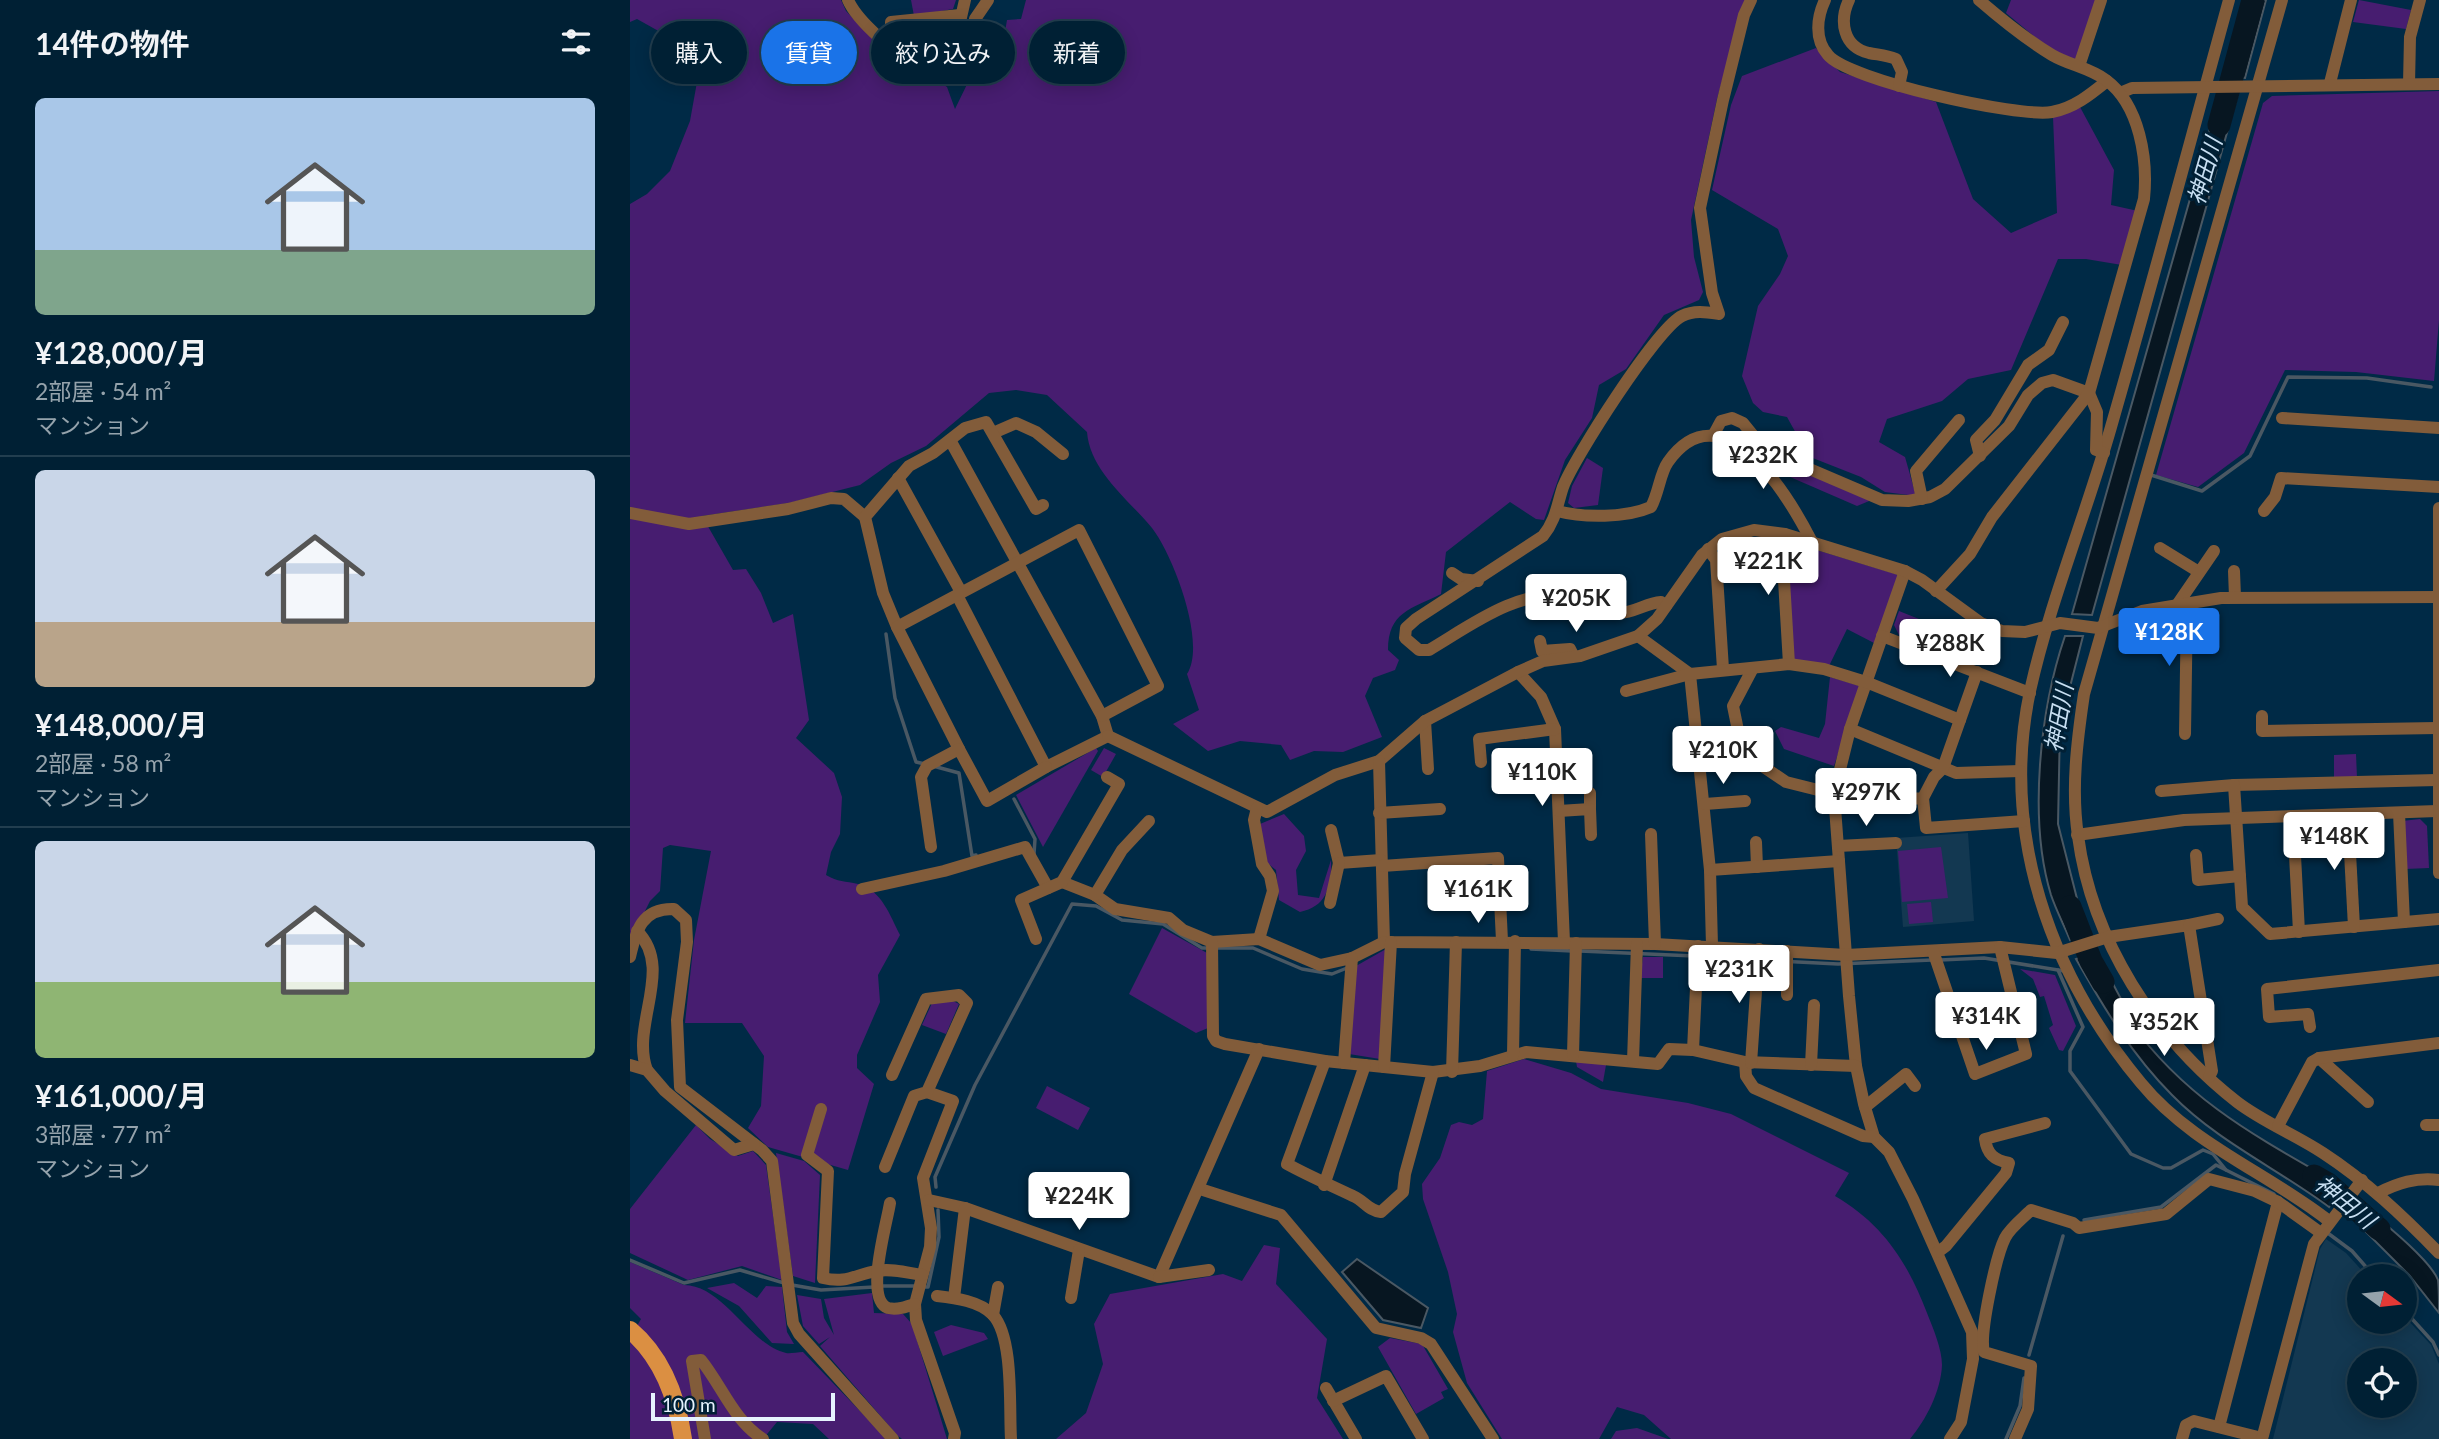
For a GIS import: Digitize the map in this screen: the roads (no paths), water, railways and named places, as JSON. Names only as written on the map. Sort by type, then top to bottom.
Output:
[{"type":"main road","points":[[630,1330],[651,1350],[665,1375],[683,1439]]},
{"type":"street","points":[[848,0],[871,29]]},
{"type":"street","points":[[896,21],[962,8],[975,0]]},
{"type":"street","points":[[975,21],[988,0]]},
{"type":"street","points":[[1666,606],[1661,602],[1653,603],[1620,613],[1607,612],[1568,596],[1539,597],[1515,602],[1429,650],[1419,650],[1405,638],[1409,624],[1543,536],[1557,511],[1563,487],[1598,423],[1665,332],[1680,317],[1692,312],[1719,314],[1712,293],[1700,208],[1723,100],[1744,15],[1751,0]]},
{"type":"street","points":[[1825,0],[1818,16],[1818,36],[1828,55],[1843,67],[1899,86],[1941,98],[2052,112],[2087,99],[2107,81]]},
{"type":"street","points":[[1849,0],[1842,22],[1846,37],[1856,48],[1896,60],[1902,72],[1899,86]]},
{"type":"street","points":[[1936,590],[1970,555],[1992,517],[2089,393],[2144,199],[2147,174],[2143,148],[2129,107],[2120,93],[2107,81],[2053,56],[1979,0]]},
{"type":"street","points":[[2079,66],[2101,0]]},
{"type":"street","points":[[2229,0],[2208,85],[2104,453],[2047,627],[2030,692],[2020,771],[2024,821],[2040,903],[2059,953],[2102,1033],[2143,1086],[2202,1139],[2292,1192],[2331,1219]]},
{"type":"street","points":[[2282,0],[2084,694],[2076,746],[2077,835],[2085,873],[2105,938],[2148,1009],[2176,1047],[2238,1103],[2278,1126],[2378,1193],[2439,1253]]},
{"type":"street","points":[[2330,83],[2350,0]]},
{"type":"street","points":[[2409,83],[2410,37],[2420,0]]},
{"type":"street","points":[[2120,93],[2132,88],[2208,85],[2439,84]]},
{"type":"street","points":[[1980,456],[1976,440],[1995,419],[2028,365],[2049,350],[2063,322]]},
{"type":"street","points":[[1714,434],[1721,421],[1732,418],[1743,423],[1765,450],[1882,499],[1922,499],[1945,489],[2009,426],[2028,395],[2042,383],[2053,380],[2089,393],[2097,412],[2096,450],[2104,453]]},
{"type":"street","points":[[2282,418],[2439,428]]},
{"type":"street","points":[[1922,499],[1916,471],[1959,420]]},
{"type":"street","points":[[865,517],[909,466],[965,428],[986,422],[1036,509],[1044,505]]},
{"type":"street","points":[[993,433],[1016,423],[1035,432],[1063,454]]},
{"type":"street","points":[[1557,511],[1626,513],[1651,507],[1660,492],[1667,462],[1690,440],[1701,434],[1714,434],[1727,438],[1776,481],[1812,541]]},
{"type":"street","points":[[950,440],[1102,716],[1108,736],[1266,812],[1335,775],[1379,761],[1424,722],[1518,672],[1543,661],[1574,656],[1638,636],[1666,606],[1709,550],[1722,539],[1754,530],[1812,541],[1905,571],[1981,623],[2002,631],[2025,632],[2060,623],[2101,627],[2141,611],[2235,597],[2439,596]]},
{"type":"street","points":[[898,478],[1046,767]]},
{"type":"street","points":[[2263,511],[2275,497],[2281,478],[2439,487]]},
{"type":"street","points":[[630,513],[689,524],[788,509],[831,498],[844,499],[865,517],[883,593],[897,627],[987,801],[1108,736]]},
{"type":"street","points":[[2439,508],[2439,873]]},
{"type":"street","points":[[897,627],[1079,530],[1158,686],[1102,716]]},
{"type":"street","points":[[1785,534],[1782,547],[1789,664]]},
{"type":"street","points":[[2160,548],[2199,572]]},
{"type":"street","points":[[1709,550],[1716,560],[1723,669]]},
{"type":"street","points":[[2185,734],[2182,604],[2214,551]]},
{"type":"street","points":[[2234,570],[2235,597]]},
{"type":"street","points":[[1905,571],[1850,729],[1834,800],[1856,1066],[1865,1107],[1874,1137],[1889,1152],[1938,1252],[1972,1332],[1973,1359],[1961,1422],[1950,1439]]},
{"type":"street","points":[[1452,573],[1461,579],[1478,581]]},
{"type":"street","points":[[1638,636],[1690,674],[1710,870],[1712,946]]},
{"type":"street","points":[[1882,636],[2030,692]]},
{"type":"street","points":[[1540,641],[1542,651],[1570,649],[1574,656]]},
{"type":"street","points":[[1626,691],[1690,674],[1789,664],[1824,669],[1866,682],[1960,720]]},
{"type":"street","points":[[1753,668],[1733,706],[1741,745],[1752,759],[1786,782],[1834,800],[1923,798]]},
{"type":"street","points":[[1518,672],[1541,697],[1555,729],[1570,943],[1573,1055]]},
{"type":"street","points":[[1977,672],[1943,768],[1934,777],[1923,798],[1926,828],[2024,821]]},
{"type":"street","points":[[2262,716],[2262,731],[2437,728]]},
{"type":"street","points":[[1424,722],[1428,769]]},
{"type":"street","points":[[1481,762],[1479,739],[1555,729]]},
{"type":"street","points":[[1850,729],[1956,773],[2020,771]]},
{"type":"street","points":[[931,848],[921,778],[927,766],[960,749]]},
{"type":"street","points":[[1379,761],[1379,813],[1389,946],[1384,1067]]},
{"type":"street","points":[[1036,939],[1021,900],[1062,882],[1119,784],[1107,777]]},
{"type":"street","points":[[2161,790],[2234,785],[2437,780]]},
{"type":"street","points":[[2234,785],[2242,907],[2270,934],[2439,919]]},
{"type":"street","points":[[1590,793],[1591,835]]},
{"type":"street","points":[[1704,804],[1745,801]]},
{"type":"street","points":[[1257,808],[1254,820],[1260,857],[1270,876],[1273,891],[1259,939]]},
{"type":"street","points":[[1379,813],[1440,809]]},
{"type":"street","points":[[1559,811],[1590,809]]},
{"type":"street","points":[[2077,835],[2184,820],[2437,811]]},
{"type":"street","points":[[2399,813],[2404,922]]},
{"type":"street","points":[[2348,816],[2354,927]]},
{"type":"street","points":[[2293,817],[2299,932]]},
{"type":"street","points":[[1095,895],[1122,850],[1149,821]]},
{"type":"street","points":[[1330,903],[1339,863],[1331,830]]},
{"type":"street","points":[[1651,834],[1655,944]]},
{"type":"street","points":[[1756,842],[1757,867]]},
{"type":"street","points":[[1838,846],[1896,843]]},
{"type":"street","points":[[862,889],[944,871],[1025,847],[1048,888]]},
{"type":"street","points":[[2196,855],[2198,880],[2240,876]]},
{"type":"street","points":[[1339,863],[1498,858],[1508,941],[1513,1055]]},
{"type":"street","points":[[1710,870],[1839,862]]},
{"type":"street","points":[[1062,882],[1095,895],[1115,909],[1169,918],[1183,930],[1212,942],[1259,939],[1311,963],[1352,965],[1389,946],[1508,941],[1712,946],[1787,951],[1846,961],[2002,957],[2059,953],[2105,938],[2218,919]]},
{"type":"street","points":[[630,957],[637,931],[644,919],[659,908],[674,909],[686,920],[687,942],[677,1020],[680,1087],[772,1161],[793,1323],[799,1334],[893,1439]]},
{"type":"street","points":[[2189,926],[2212,1071],[2209,1077]]},
{"type":"street","points":[[637,931],[648,942],[654,962],[640,1052],[647,1070],[665,1091],[734,1150],[754,1144]]},
{"type":"street","points":[[1212,942],[1213,1036],[1216,1041],[1225,1044],[1325,1061],[1433,1072],[1452,1072],[1525,1052],[1658,1064],[1669,1049],[1693,1050],[1748,1062],[1856,1066]]},
{"type":"street","points":[[1452,1072],[1456,942]]},
{"type":"street","points":[[1633,1061],[1637,944]]},
{"type":"street","points":[[1693,1050],[1698,946]]},
{"type":"street","points":[[1759,949],[1746,1076],[1754,1088],[1863,1136],[1874,1137]]},
{"type":"street","points":[[1787,951],[1787,995]]},
{"type":"street","points":[[1935,959],[1975,1074],[2026,1054],[2002,957]]},
{"type":"street","points":[[1344,1063],[1352,965]]},
{"type":"street","points":[[2311,1027],[2308,1014],[2269,1017],[2267,989],[2439,970]]},
{"type":"street","points":[[892,1075],[926,999],[959,995],[967,1003],[927,1092]]},
{"type":"street","points":[[1811,1065],[1814,1005]]},
{"type":"street","points":[[2278,1126],[2312,1062],[2319,1058],[2439,1043]]},
{"type":"street","points":[[1159,1277],[1200,1189],[1259,1049]]},
{"type":"street","points":[[2319,1058],[2368,1102]]},
{"type":"street","points":[[1325,1061],[1287,1164],[1324,1185],[1356,1197],[1370,1211],[1381,1212],[1404,1192],[1405,1174],[1433,1072]]},
{"type":"street","points":[[630,1065],[647,1070]]},
{"type":"street","points":[[1324,1185],[1365,1065]]},
{"type":"street","points":[[1865,1107],[1903,1069],[1915,1086]]},
{"type":"street","points":[[885,1167],[914,1096],[927,1092],[953,1101],[923,1178],[929,1200],[930,1247],[915,1304],[916,1320],[955,1433],[954,1439]]},
{"type":"street","points":[[821,1109],[807,1155],[828,1171],[823,1278],[834,1280],[877,1275],[922,1275]]},
{"type":"street","points":[[1938,1252],[1946,1247],[2006,1173],[2009,1163],[1997,1161],[1986,1149],[1985,1139],[2045,1123]]},
{"type":"street","points":[[2378,1193],[2400,1182],[2424,1178],[2439,1180]]},
{"type":"street","points":[[2015,1439],[2028,1409],[2031,1366],[1984,1352],[1982,1344],[1985,1314],[2005,1238],[2031,1210],[2073,1223],[2079,1228],[2166,1214],[2209,1179],[2255,1191],[2278,1202],[2320,1233]]},
{"type":"street","points":[[2182,1439],[2186,1425],[2194,1421],[2262,1438],[2314,1244],[2360,1183]]},
{"type":"street","points":[[1200,1189],[1282,1215],[1376,1328],[1431,1343],[1493,1439]]},
{"type":"street","points":[[929,1200],[965,1208],[1159,1277],[1209,1270]]},
{"type":"street","points":[[2219,1427],[2278,1202]]},
{"type":"street","points":[[890,1203],[877,1275],[877,1299],[885,1307],[898,1309],[915,1304]]},
{"type":"street","points":[[954,1298],[965,1208]]},
{"type":"street","points":[[1072,1298],[1079,1250]]},
{"type":"street","points":[[993,1315],[998,1287]]},
{"type":"street","points":[[937,1296],[975,1304],[993,1315],[1005,1337],[1011,1439]]},
{"type":"street","points":[[705,1439],[692,1361],[701,1360],[734,1410],[752,1432],[763,1439]]},
{"type":"street","points":[[1333,1401],[1386,1376],[1423,1439]]},
{"type":"street","points":[[1326,1388],[1356,1439]]},
{"type":"water","points":[[2246,0],[2266,0],[2245,78],[2225,77]]},
{"type":"water","points":[[2219,97],[2237,97],[2092,615],[2072,614]]},
{"type":"water","points":[[2065,636],[2083,636],[2060,726],[2058,824],[2086,934],[2070,940],[2051,895],[2044,865],[2039,799],[2040,765],[2049,697]]},
{"type":"water","points":[[2096,952],[2128,1012],[2130,1022],[2176,1075],[2227,1117],[2254,1135],[2344,1187],[2329,1207],[2208,1127],[2158,1080],[2120,1030],[2076,959]]},
{"type":"water","points":[[2360,1203],[2425,1261],[2438,1280],[2439,1313],[2417,1285],[2417,1264],[2398,1264],[2350,1216]]},
{"type":"water","points":[[1357,1259],[1428,1308],[1421,1328],[1383,1320],[1342,1272]]},
{"type":"waterway","name":"神田川","points":[[2219,125],[2253,0]]},
{"type":"waterway","points":[[2151,475],[2202,491],[2250,456],[2288,377],[2367,378],[2431,387]]},
{"type":"waterway","points":[[886,634],[895,698],[916,762],[925,764]]},
{"type":"waterway","points":[[933,766],[959,773],[972,856],[976,855]]},
{"type":"waterway","points":[[1014,799],[1035,839],[1034,854]]},
{"type":"waterway","points":[[936,1187],[935,1177],[975,1085],[1072,904],[1096,906],[1122,920],[1163,924],[1202,948],[1253,948],[1302,969],[1332,974],[1347,968]]},
{"type":"waterway","name":"神田川","points":[[2070,907],[2091,961],[2103,982]]},
{"type":"waterway","points":[[1531,949],[1572,951]]},
{"type":"waterway","points":[[1580,951],[1694,956]]},
{"type":"waterway","points":[[1702,956],[1754,959]]},
{"type":"waterway","points":[[1940,960],[1984,958],[2064,971]]},
{"type":"waterway","points":[[1761,960],[1838,964],[1932,960]]},
{"type":"waterway","points":[[2058,970],[2083,1027],[2070,1051],[2070,1071],[2131,1154],[2163,1168],[2171,1168],[2203,1150],[2213,1154],[2226,1170]]},
{"type":"waterway","points":[[2084,1220],[2161,1207],[2216,1165],[2274,1194]]},
{"type":"waterway","name":"神田川","points":[[2314,1176],[2328,1184],[2379,1229]]},
{"type":"waterway","points":[[923,1287],[928,1287],[939,1237],[938,1210]]},
{"type":"waterway","points":[[2325,1231],[2352,1251],[2363,1264]]},
{"type":"waterway","points":[[2029,1355],[2063,1236]]},
{"type":"waterway","points":[[630,1260],[684,1283],[740,1270],[784,1283]]},
{"type":"waterway","points":[[792,1285],[821,1290],[874,1287]]},
{"type":"waterway","points":[[882,1286],[916,1286]]},
{"type":"waterway","points":[[2417,1324],[2433,1342],[2439,1355]]},
{"type":"waterway","points":[[2006,1439],[2020,1406],[2024,1378]]}]
